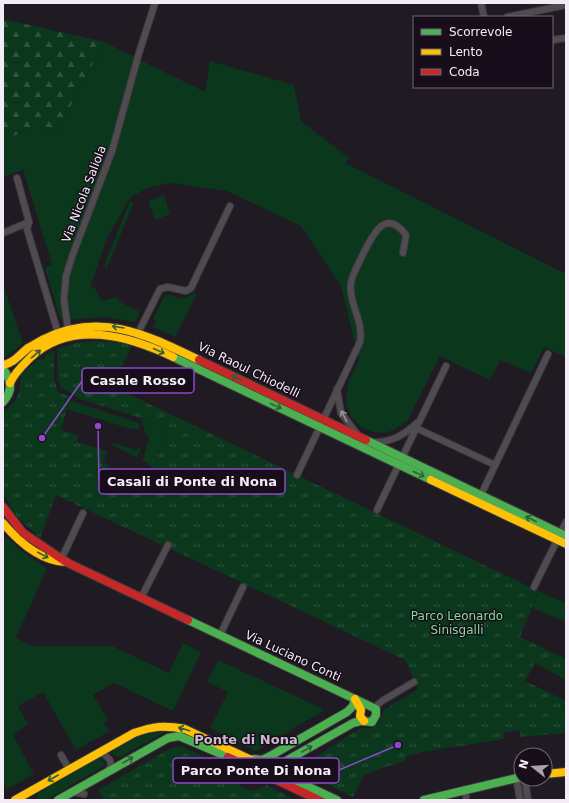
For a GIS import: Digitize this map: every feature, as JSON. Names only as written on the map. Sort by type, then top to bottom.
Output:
[{"type":"street","name":"Via Nicola Saliola","points":[[68,330],[64,299],[66,276],[112,152],[155,3]]},
{"type":"street","points":[[481,3],[484,16]]},
{"type":"street","points":[[512,16],[566,6]]},
{"type":"street","points":[[553,40],[566,38]]},
{"type":"street","points":[[17,178],[29,222],[27,229],[58,333]]},
{"type":"street","points":[[137,341],[139,332],[160,289],[168,287],[184,292],[191,288],[230,206]]},
{"type":"street","points":[[3,233],[29,222]]},
{"type":"street","points":[[297,474],[360,342],[361,326],[351,295],[351,283],[373,234],[380,227],[386,224],[393,224],[400,227],[406,235],[403,253]]},
{"type":"street","name":"Via Raoul Chiodelli","points":[[3,365],[11,364],[29,347],[58,333],[68,330],[101,325],[115,326],[139,332],[321,423],[561,536],[566,544]]},
{"type":"street","name":"Via Raoul Chiodelli","points":[[3,402],[10,393],[10,383],[16,371],[42,348],[78,336],[99,334],[113,335],[137,341],[321,423],[365,440],[400,461]]},
{"type":"street","points":[[479,498],[548,354]]},
{"type":"street","points":[[377,510],[446,366]]},
{"type":"street","points":[[3,369],[10,383]]},
{"type":"street","points":[[337,389],[341,413],[350,426],[365,440],[389,441],[399,437],[420,420]]},
{"type":"street","points":[[416,428],[495,465]]},
{"type":"street","name":"Via Luciano Conti","points":[[3,507],[29,542]]},
{"type":"street","points":[[63,561],[83,513]]},
{"type":"street","points":[[534,587],[561,536],[566,522]]},
{"type":"street","name":"Via Luciano Conti","points":[[4,523],[12,534],[63,561],[372,707]]},
{"type":"street","points":[[141,598],[168,545]]},
{"type":"street","points":[[220,635],[243,587]]},
{"type":"street","points":[[361,710],[372,707],[414,682]]},
{"type":"street","points":[[355,699],[361,710],[360,716],[364,721]]},
{"type":"street","points":[[15,800],[139,731],[162,726],[188,730],[231,754],[262,760],[347,712],[351,708],[355,699]]},
{"type":"street","points":[[284,778],[280,768],[284,762],[353,723],[364,721],[369,722],[375,719],[376,713],[372,707]]},
{"type":"street","points":[[58,800],[154,745],[174,736],[189,739],[231,754],[337,800]]},
{"type":"street","points":[[97,753],[104,754],[110,760],[110,766],[107,772]]},
{"type":"street","points":[[61,755],[69,769]]},
{"type":"street","points":[[251,759],[319,800]]},
{"type":"street","points":[[553,773],[566,772]]},
{"type":"street","points":[[424,800],[465,793],[490,787],[513,779]]},
{"type":"street","points":[[72,792],[85,797],[87,783]]},
{"type":"street","points":[[519,787],[520,800]]},
{"type":"street","points":[[526,787],[528,800]]},
{"type":"street","points":[[23,795],[30,800]]},
{"type":"green space","points":[[3,19],[104,42],[56,134],[24,131],[3,141]]},
{"type":"green space","points":[[104,42],[205,92],[210,61],[294,85],[301,121],[349,158],[345,163],[566,274],[566,357],[544,347],[531,373],[500,360],[490,380],[440,356],[408,420],[394,430],[385,433],[373,432],[361,427],[350,415],[346,402],[348,383],[359,360],[341,286],[301,226],[227,191],[171,183],[147,188],[130,198],[107,238],[90,288],[94,287],[101,301],[117,297],[118,301],[140,312],[135,322],[103,317],[69,320],[67,305],[61,321],[45,268],[52,264],[23,170],[3,177],[3,140],[24,131],[56,134]]},
{"type":"green space","points":[[164,195],[170,214],[155,220],[148,201]]},
{"type":"green space","points":[[130,201],[134,202],[107,268],[104,266]]},
{"type":"green space","points":[[3,285],[23,343],[4,358],[3,358]]},
{"type":"green space","points":[[197,293],[175,337],[153,327],[156,321],[153,319],[165,295],[170,294],[181,299]]},
{"type":"green space","name":"Parco Leonardo Sinisgalli","points":[[94,341],[117,342],[132,346],[112,386],[538,591],[520,637],[566,659],[566,680],[535,663],[525,681],[566,701],[566,705],[562,708],[566,707],[566,733],[521,737],[519,730],[503,733],[504,739],[422,752],[405,757],[406,760],[365,774],[353,797],[297,769],[354,732],[362,728],[372,728],[380,721],[384,710],[418,689],[405,660],[56,495],[40,538],[16,516],[3,494],[3,413],[15,401],[19,392],[21,375],[39,359],[44,360],[45,355],[54,351],[54,379],[58,392],[70,397],[61,430],[78,435],[77,442],[107,451],[99,477],[148,489],[167,426],[77,398],[73,394],[61,388],[58,379],[57,349],[76,343]]},
{"type":"green space","points":[[69,400],[136,422],[139,424],[139,429],[131,429],[67,409]]},
{"type":"green space","points":[[141,418],[167,425],[148,490],[99,477],[103,463],[109,465],[106,474],[137,483],[141,471],[150,472],[152,467],[143,460],[149,438],[145,433]]},
{"type":"green space","points":[[113,443],[137,450],[138,447],[141,448],[137,458],[112,445]]},
{"type":"green space","points":[[5,536],[24,553],[47,568],[16,638],[32,646],[112,646],[169,673],[183,643],[201,652],[173,711],[114,683],[93,695],[108,720],[104,723],[110,731],[76,750],[43,692],[18,706],[28,724],[13,735],[34,774],[7,789],[3,783],[3,538]]},
{"type":"green space","points":[[538,591],[566,603],[566,622],[532,608]]},
{"type":"green space","points":[[218,660],[325,710],[256,751],[210,728],[228,692],[207,682]]},
{"type":"green space","points":[[167,731],[120,757],[113,755],[112,751],[114,748],[138,736]]},
{"type":"green space","points":[[180,746],[233,769],[236,780],[244,788],[255,790],[266,785],[296,800],[104,800],[98,790],[169,749]]},
{"type":"green space","points":[[101,758],[105,763],[104,766],[46,800],[37,799],[37,794]]},
{"type":"traffic: fast","points":[[173,357],[431,480]]},
{"type":"traffic: fast","points":[[3,369],[10,381],[10,390],[3,402]]},
{"type":"traffic: fast","points":[[366,440],[566,536]]},
{"type":"traffic: fast","points":[[188,620],[376,709],[376,715],[372,722],[361,721],[353,723],[284,762],[280,768],[282,773]]},
{"type":"traffic: fast","points":[[254,759],[262,760],[272,755],[347,712],[353,706],[355,699]]},
{"type":"traffic: fast","points":[[58,800],[168,738],[179,736],[228,757]]},
{"type":"traffic: fast","points":[[277,772],[337,800]]},
{"type":"traffic: fast","points":[[424,800],[513,779]]},
{"type":"traffic: slow","points":[[3,365],[13,361],[28,348],[44,339],[65,331],[85,327],[104,327],[142,335],[161,342],[199,360]]},
{"type":"traffic: slow","points":[[10,383],[25,363],[47,345],[64,338],[82,335],[101,335],[120,338],[156,349],[173,357]]},
{"type":"traffic: slow","points":[[431,480],[566,544]]},
{"type":"traffic: slow","points":[[3,523],[16,537],[39,554],[56,561],[66,562]]},
{"type":"traffic: slow","points":[[355,699],[361,710],[360,716],[364,721]]},
{"type":"traffic: slow","points":[[15,800],[134,733],[159,727],[185,729],[277,772]]},
{"type":"traffic: slow","points":[[553,773],[566,772]]},
{"type":"traffic: jam","points":[[199,360],[366,440]]},
{"type":"traffic: jam","points":[[3,507],[23,533],[66,562],[188,620]]},
{"type":"traffic: jam","points":[[228,757],[319,800]]},
{"type":"place","name":"Casali di Ponte di Nona","points":[[98,426]]},
{"type":"place","name":"Casale Rosso","points":[[42,438]]},
{"type":"place","name":"Parco Ponte Di Nona","points":[[398,745]]},
{"type":"district","name":"Ponte di Nona","points":[[246,739]]}]
